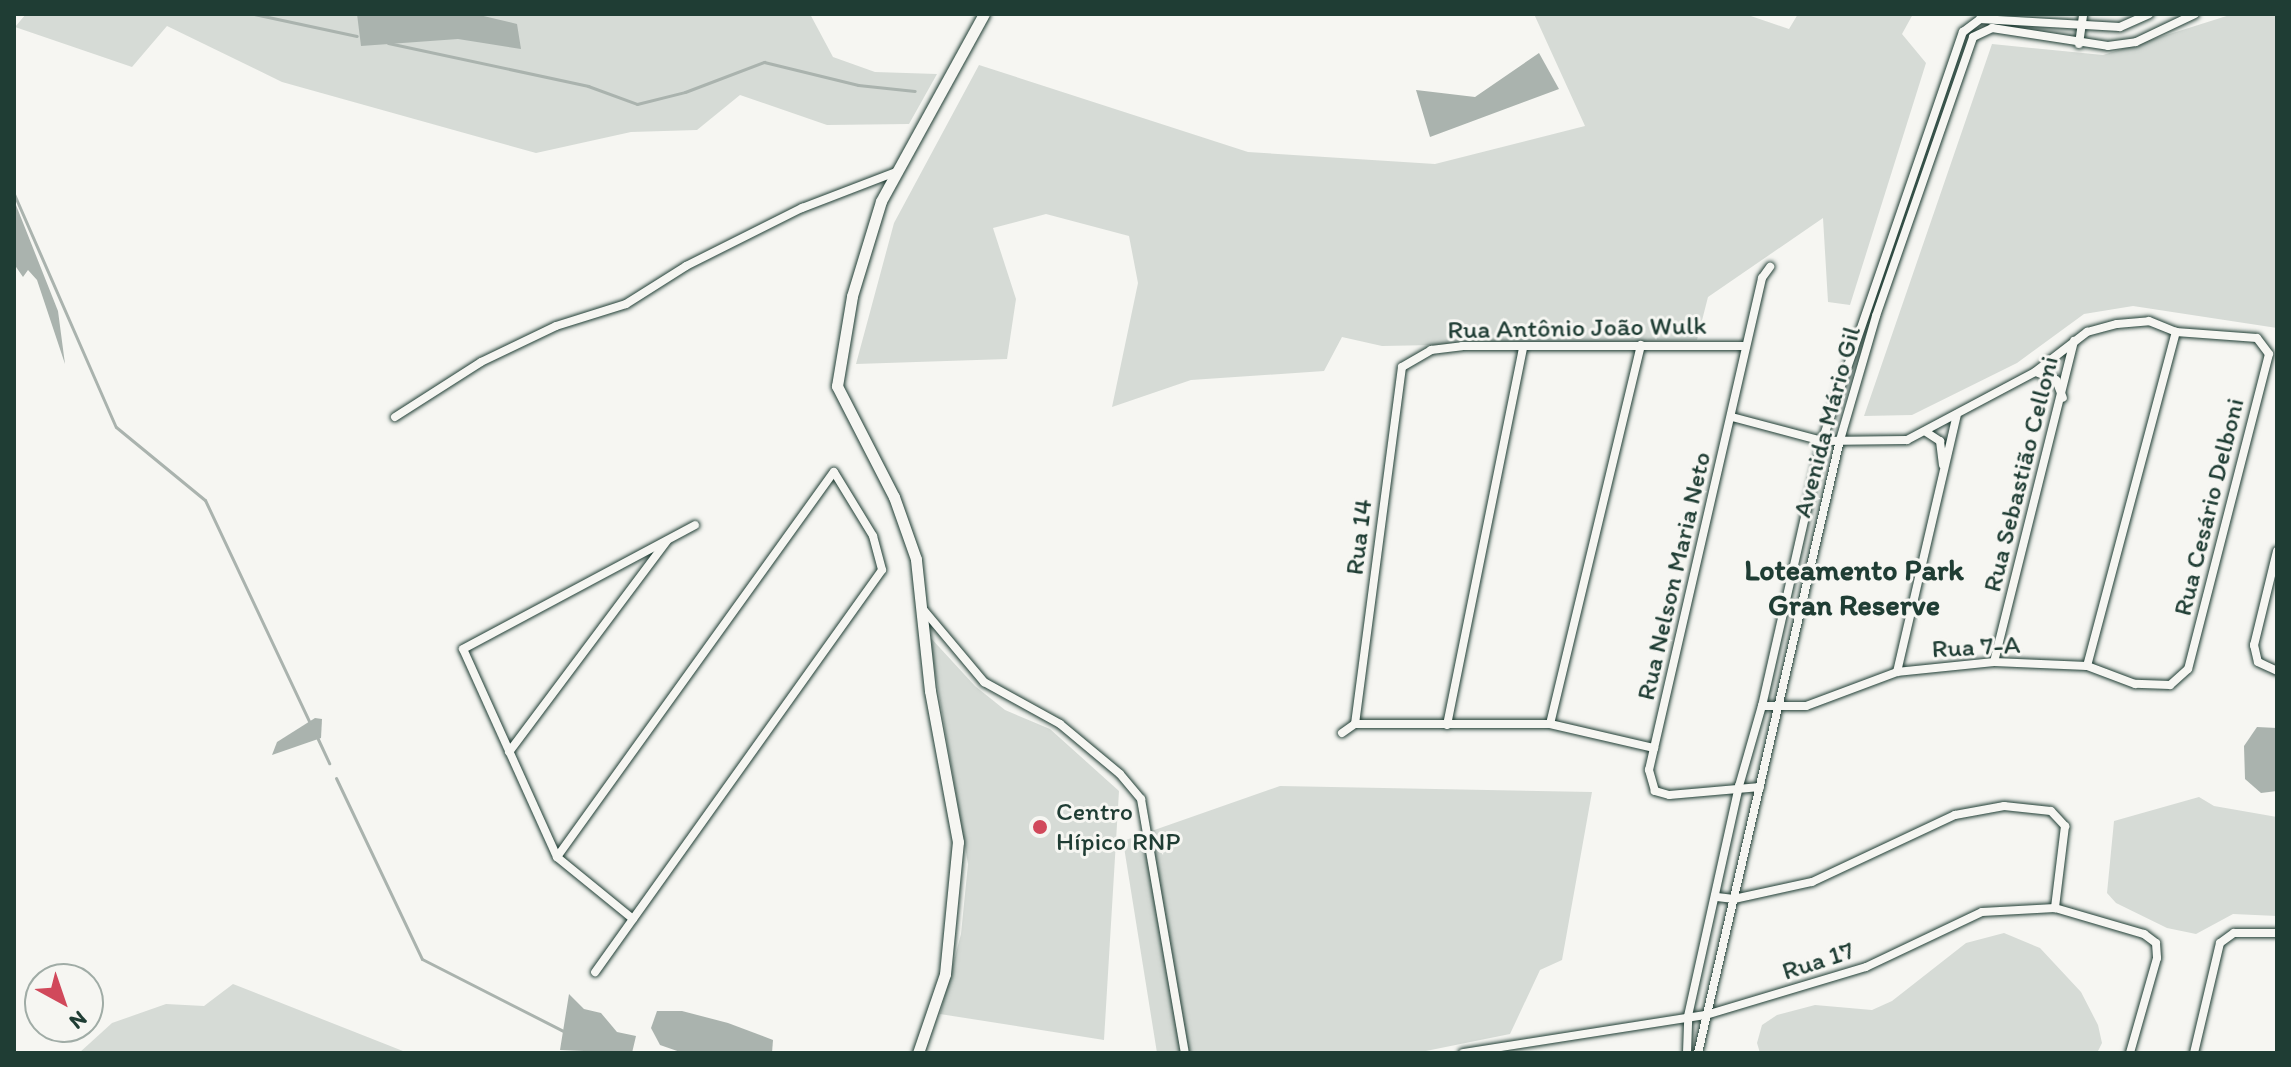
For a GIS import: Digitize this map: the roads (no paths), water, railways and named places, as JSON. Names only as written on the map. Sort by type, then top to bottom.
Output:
[{"type":"street","points":[[918,1053],[945,974],[958,842],[930,691],[916,559],[894,497],[837,386],[842,337],[865,244],[897,172],[984,14]]},
{"type":"street","points":[[2079,44],[2083,14]]},
{"type":"street","points":[[2149,14],[2120,27],[1980,16],[1982,29],[2079,44],[2136,42],[2195,14]]},
{"type":"street","name":"Avenida Mário Gil","points":[[1687,1053],[1688,1016],[1717,897],[1739,786],[1762,706],[1790,567],[1822,441],[1863,312],[1963,32],[1980,16]]},
{"type":"street","name":"Avenida Mário Gil","points":[[1698,1053],[1840,440],[1876,316],[1918,192],[1973,37],[1982,29]]},
{"type":"street","points":[[1938,100],[1949,104]]},
{"type":"street","points":[[395,417],[481,362],[556,326],[626,304],[686,266],[802,208],[897,172]]},
{"type":"street","points":[[1907,188],[1918,192]]},
{"type":"street","name":"Rua Nelson Maria Neto","points":[[1760,787],[1739,786],[1669,795],[1655,791],[1649,770],[1762,278],[1770,267]]},
{"type":"street","points":[[1863,312],[1876,316]]},
{"type":"street","points":[[1922,433],[2035,372],[2087,332],[2149,321],[2176,332],[2087,666]]},
{"type":"street","name":"Rua Cesário Delboni","points":[[2176,332],[2257,338],[2269,354],[2188,669]]},
{"type":"street","name":"Rua Sebastião Celloni","points":[[1994,662],[2063,399],[2074,341]]},
{"type":"street","points":[[1550,724],[1641,345]]},
{"type":"street","name":"Rua Antônio João Wulk","points":[[1411,359],[1462,346],[1746,346]]},
{"type":"street","points":[[1447,725],[1523,348]]},
{"type":"street","name":"Rua 14","points":[[1355,724],[1398,387],[1402,367],[1411,359]]},
{"type":"street","points":[[2035,372],[2056,380],[2063,399]]},
{"type":"street","points":[[1897,672],[1957,415]]},
{"type":"street","points":[[1732,417],[1822,441],[1898,442],[1929,431],[1940,441],[1944,474]]},
{"type":"street","points":[[557,857],[834,472],[873,536],[882,570],[595,972]]},
{"type":"street","points":[[633,919],[557,857],[463,649],[695,525]]},
{"type":"street","points":[[509,752],[668,539]]},
{"type":"street","points":[[2274,670],[2258,662],[2254,645],[2277,551]]},
{"type":"street","points":[[1790,567],[1810,572]]},
{"type":"street","points":[[922,607],[984,682],[1060,724],[1120,774],[1141,799],[1185,1053]]},
{"type":"street","name":"Rua 7-A","points":[[1762,706],[1779,709],[1806,706],[1897,672],[1994,662],[2087,666],[2159,688],[2188,669]]},
{"type":"street","points":[[1342,733],[1355,724],[1550,724],[1654,748]]},
{"type":"street","points":[[1717,897],[1734,899],[1812,882],[1955,815],[2004,806],[2051,811],[2065,826],[2055,908]]},
{"type":"street","name":"Rua 17","points":[[1463,1053],[1706,1015],[1866,967],[1982,912],[2055,908],[2144,934],[2156,943],[2157,958],[2130,1053]]},
{"type":"street","points":[[2194,1053],[2220,943],[2234,933],[2277,933]]},
{"type":"waterway","points":[[254,14],[357,36]]},
{"type":"waterway","points":[[388,43],[588,86],[637,104],[685,92],[764,62],[858,85],[915,91]]},
{"type":"waterway","points":[[14,194],[116,427],[205,500],[310,723]]},
{"type":"waterway","points":[[317,737],[329,763]]},
{"type":"waterway","points":[[336,778],[422,959],[565,1032]]},
{"type":"place","name":"Centro Hípico RNP","points":[[1040,827]]},
{"type":"district","name":"Loteamento Park Gran Reserve","points":[[1854,587]]}]
